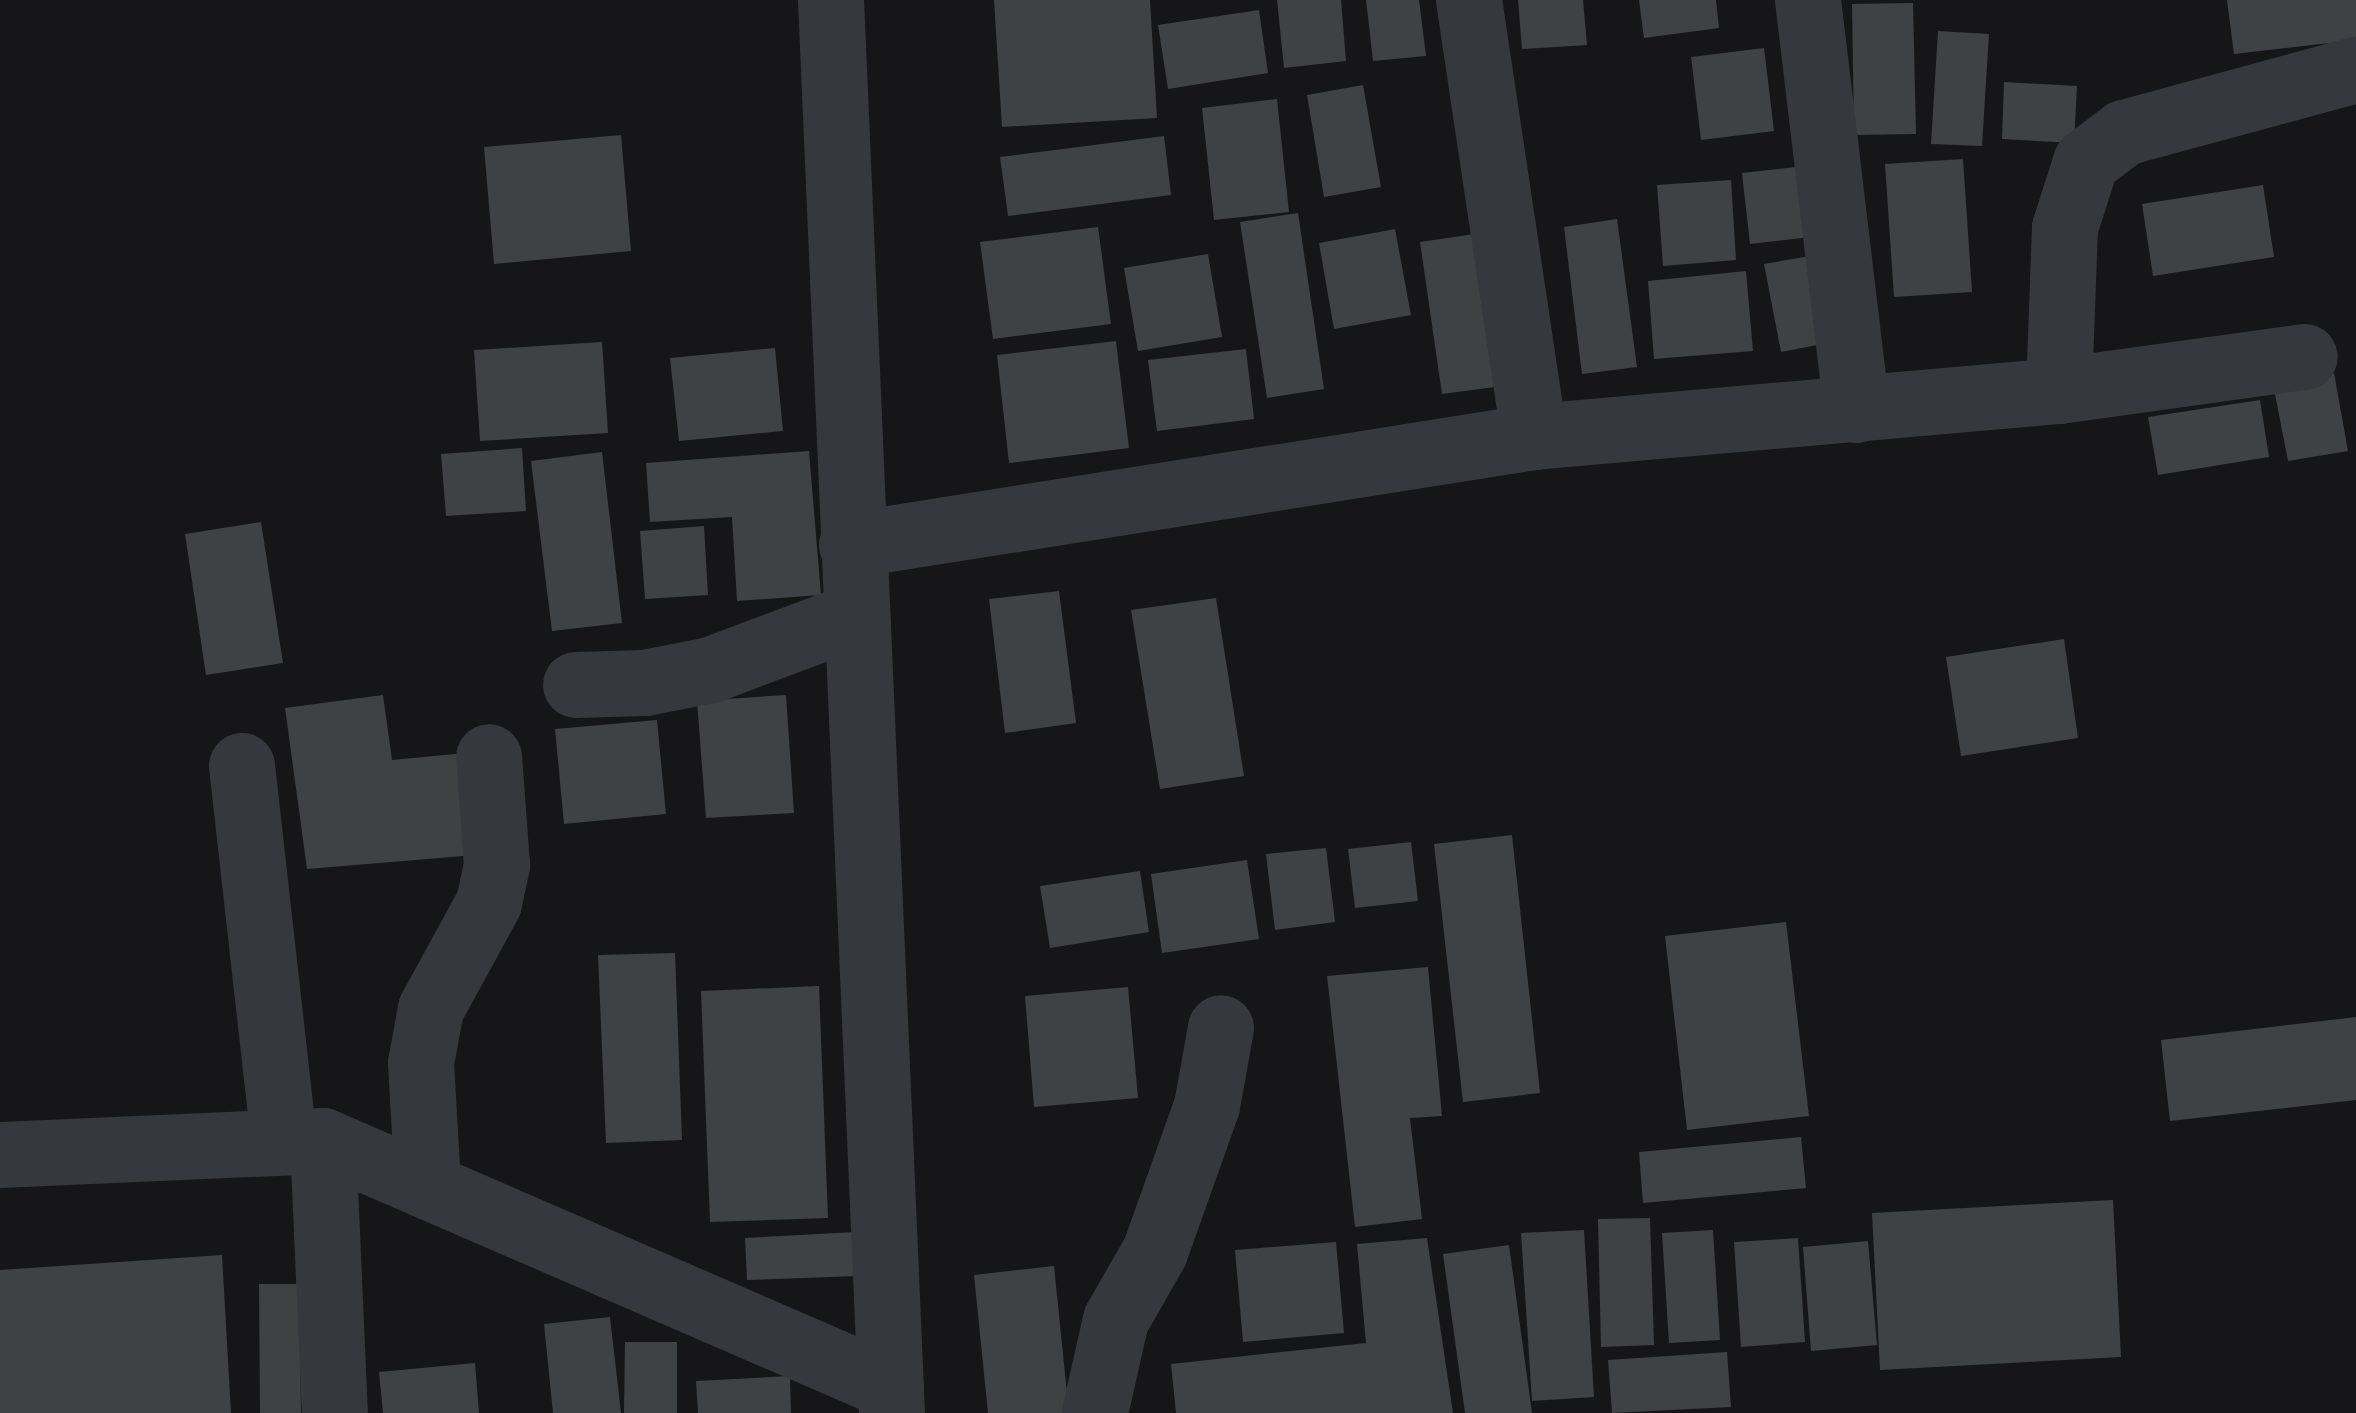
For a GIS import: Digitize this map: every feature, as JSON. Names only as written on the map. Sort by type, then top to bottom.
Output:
[{"type":"street","points":[[0,1155],[303,1141],[428,1185],[892,1400],[831,0]]},
{"type":"street","points":[[1469,0],[1534,437]]},
{"type":"street","points":[[1808,0],[1857,410]]},
{"type":"street","points":[[2059,392],[2065,228],[2086,162],[2124,133],[2356,70]]},
{"type":"street","points":[[852,545],[1534,437],[2059,392],[2305,357]]},
{"type":"street","points":[[576,685],[645,683],[712,670],[855,616]]},
{"type":"street","points":[[428,1185],[421,1064],[431,1009],[489,903],[497,865],[489,757]]},
{"type":"street","points":[[242,766],[303,1141],[335,1413]]},
{"type":"street","points":[[1095,1413],[1116,1320],[1155,1252],[1207,1106],[1222,1028]]},
{"type":"building","points":[[994,0],[1150,0],[1157,118],[1002,127]]},
{"type":"building","points":[[1277,0],[1341,0],[1346,61],[1284,68]]},
{"type":"building","points":[[1366,0],[1419,0],[1426,56],[1373,61]]},
{"type":"building","points":[[1518,0],[1583,0],[1587,45],[1522,49]]},
{"type":"building","points":[[1639,0],[1716,0],[1719,28],[1644,38]]},
{"type":"building","points":[[2227,0],[2356,0],[2356,40],[2234,54]]},
{"type":"building","points":[[1913,3],[1916,134],[1854,135],[1852,4]]},
{"type":"building","points":[[1259,10],[1268,73],[1168,89],[1158,25]]},
{"type":"building","points":[[1938,31],[1989,34],[1982,146],[1931,144]]},
{"type":"building","points":[[1764,48],[1774,131],[1701,140],[1691,57]]},
{"type":"building","points":[[2004,82],[2077,86],[2074,143],[2002,139]]},
{"type":"building","points":[[1363,85],[1381,187],[1324,197],[1307,95]]},
{"type":"building","points":[[1277,99],[1289,212],[1214,220],[1202,108]]},
{"type":"building","points":[[621,135],[631,251],[494,264],[484,147]]},
{"type":"building","points":[[1164,136],[1171,195],[1008,216],[1000,157]]},
{"type":"building","points":[[1963,159],[1972,292],[1894,297],[1885,164]]},
{"type":"building","points":[[1813,165],[1821,236],[1750,244],[1742,173]]},
{"type":"building","points":[[1731,180],[1736,260],[1663,266],[1657,185]]},
{"type":"building","points":[[2263,185],[2274,257],[2153,276],[2142,204]]},
{"type":"building","points":[[1298,213],[1324,389],[1267,398],[1240,222]]},
{"type":"building","points":[[1617,219],[1637,367],[1582,374],[1564,227]]},
{"type":"building","points":[[1098,227],[1111,324],[993,339],[980,242]]},
{"type":"building","points":[[1395,229],[1411,315],[1334,329],[1319,243]]},
{"type":"building","points":[[1488,232],[1510,385],[1442,394],[1420,242]]},
{"type":"building","points":[[1208,254],[1222,337],[1138,351],[1124,268]]},
{"type":"building","points":[[1816,255],[1833,342],[1781,352],[1764,264]]},
{"type":"building","points":[[1746,271],[1753,351],[1654,359],[1648,281]]},
{"type":"building","points":[[1116,341],[1129,448],[1009,463],[997,355]]},
{"type":"building","points":[[602,342],[608,433],[480,441],[474,350]]},
{"type":"building","points":[[775,348],[783,431],[679,441],[670,358]]},
{"type":"building","points":[[1246,349],[1254,419],[1157,431],[1148,360]]},
{"type":"building","points":[[2334,373],[2348,451],[2288,461],[2273,384]]},
{"type":"building","points":[[2260,400],[2269,457],[2158,475],[2148,417]]},
{"type":"building","points":[[522,448],[526,511],[446,516],[441,454]]},
{"type":"building","points":[[809,451],[821,595],[737,601],[732,517],[650,522],[646,463]]},
{"type":"building","points":[[602,452],[622,623],[552,631],[531,461]]},
{"type":"building","points":[[261,522],[283,663],[206,675],[185,534]]},
{"type":"building","points":[[704,526],[708,595],[645,599],[640,531]]},
{"type":"building","points":[[1059,591],[1076,723],[1005,733],[989,599]]},
{"type":"building","points":[[1216,598],[1244,776],[1160,789],[1131,610]]},
{"type":"building","points":[[2064,639],[2078,738],[1961,756],[1946,657]]},
{"type":"building","points":[[383,695],[392,760],[466,753],[475,855],[307,869],[285,708]]},
{"type":"building","points":[[786,695],[794,813],[706,818],[697,701]]},
{"type":"building","points":[[657,720],[666,814],[564,824],[555,729]]},
{"type":"building","points":[[1512,835],[1540,1093],[1463,1102],[1434,844]]},
{"type":"building","points":[[1411,842],[1418,901],[1355,908],[1348,849]]},
{"type":"building","points":[[1326,848],[1335,922],[1275,930],[1266,854]]},
{"type":"building","points":[[1247,860],[1259,939],[1162,953],[1151,874]]},
{"type":"building","points":[[1140,871],[1149,932],[1050,948],[1040,886]]},
{"type":"building","points":[[1786,922],[1809,1116],[1687,1130],[1665,936]]},
{"type":"building","points":[[675,953],[682,1140],[606,1143],[598,955]]},
{"type":"building","points":[[1428,967],[1442,1116],[1410,1118],[1422,1219],[1355,1227],[1327,976]]},
{"type":"building","points":[[819,986],[828,1218],[710,1222],[701,991]]},
{"type":"building","points":[[1128,987],[1138,1098],[1034,1107],[1025,996]]},
{"type":"building","points":[[2356,1017],[2356,1100],[2170,1121],[2161,1040]]},
{"type":"building","points":[[1801,1137],[1806,1188],[1643,1203],[1639,1152]]},
{"type":"building","points":[[2113,1200],[2121,1357],[1880,1370],[1872,1213]]},
{"type":"building","points":[[1650,1218],[1654,1345],[1601,1347],[1598,1219]]},
{"type":"building","points":[[1584,1230],[1594,1397],[1532,1401],[1521,1233]]},
{"type":"building","points":[[1713,1230],[1720,1340],[1669,1343],[1662,1233]]},
{"type":"building","points":[[856,1232],[858,1276],[747,1280],[745,1238]]},
{"type":"building","points":[[1427,1238],[1453,1413],[1176,1413],[1171,1364],[1366,1343],[1357,1244]]},
{"type":"building","points":[[1798,1238],[1805,1342],[1741,1347],[1734,1242]]},
{"type":"building","points":[[1868,1241],[1877,1345],[1811,1351],[1803,1247]]},
{"type":"building","points":[[1336,1242],[1344,1333],[1243,1342],[1235,1250]]},
{"type":"building","points":[[1509,1245],[1532,1413],[1465,1413],[1443,1254]]},
{"type":"building","points":[[222,1255],[231,1413],[0,1413],[0,1270]]},
{"type":"building","points":[[1054,1266],[1069,1413],[988,1413],[974,1275]]},
{"type":"building","points":[[259,1284],[299,1284],[301,1413],[260,1413]]},
{"type":"building","points":[[610,1317],[621,1413],[553,1413],[544,1324]]},
{"type":"building","points":[[625,1342],[677,1342],[677,1413],[624,1413]]},
{"type":"building","points":[[1727,1352],[1731,1407],[1612,1413],[1608,1360]]},
{"type":"building","points":[[475,1363],[479,1413],[383,1413],[379,1372]]},
{"type":"building","points":[[790,1376],[791,1413],[698,1413],[696,1381]]}]
